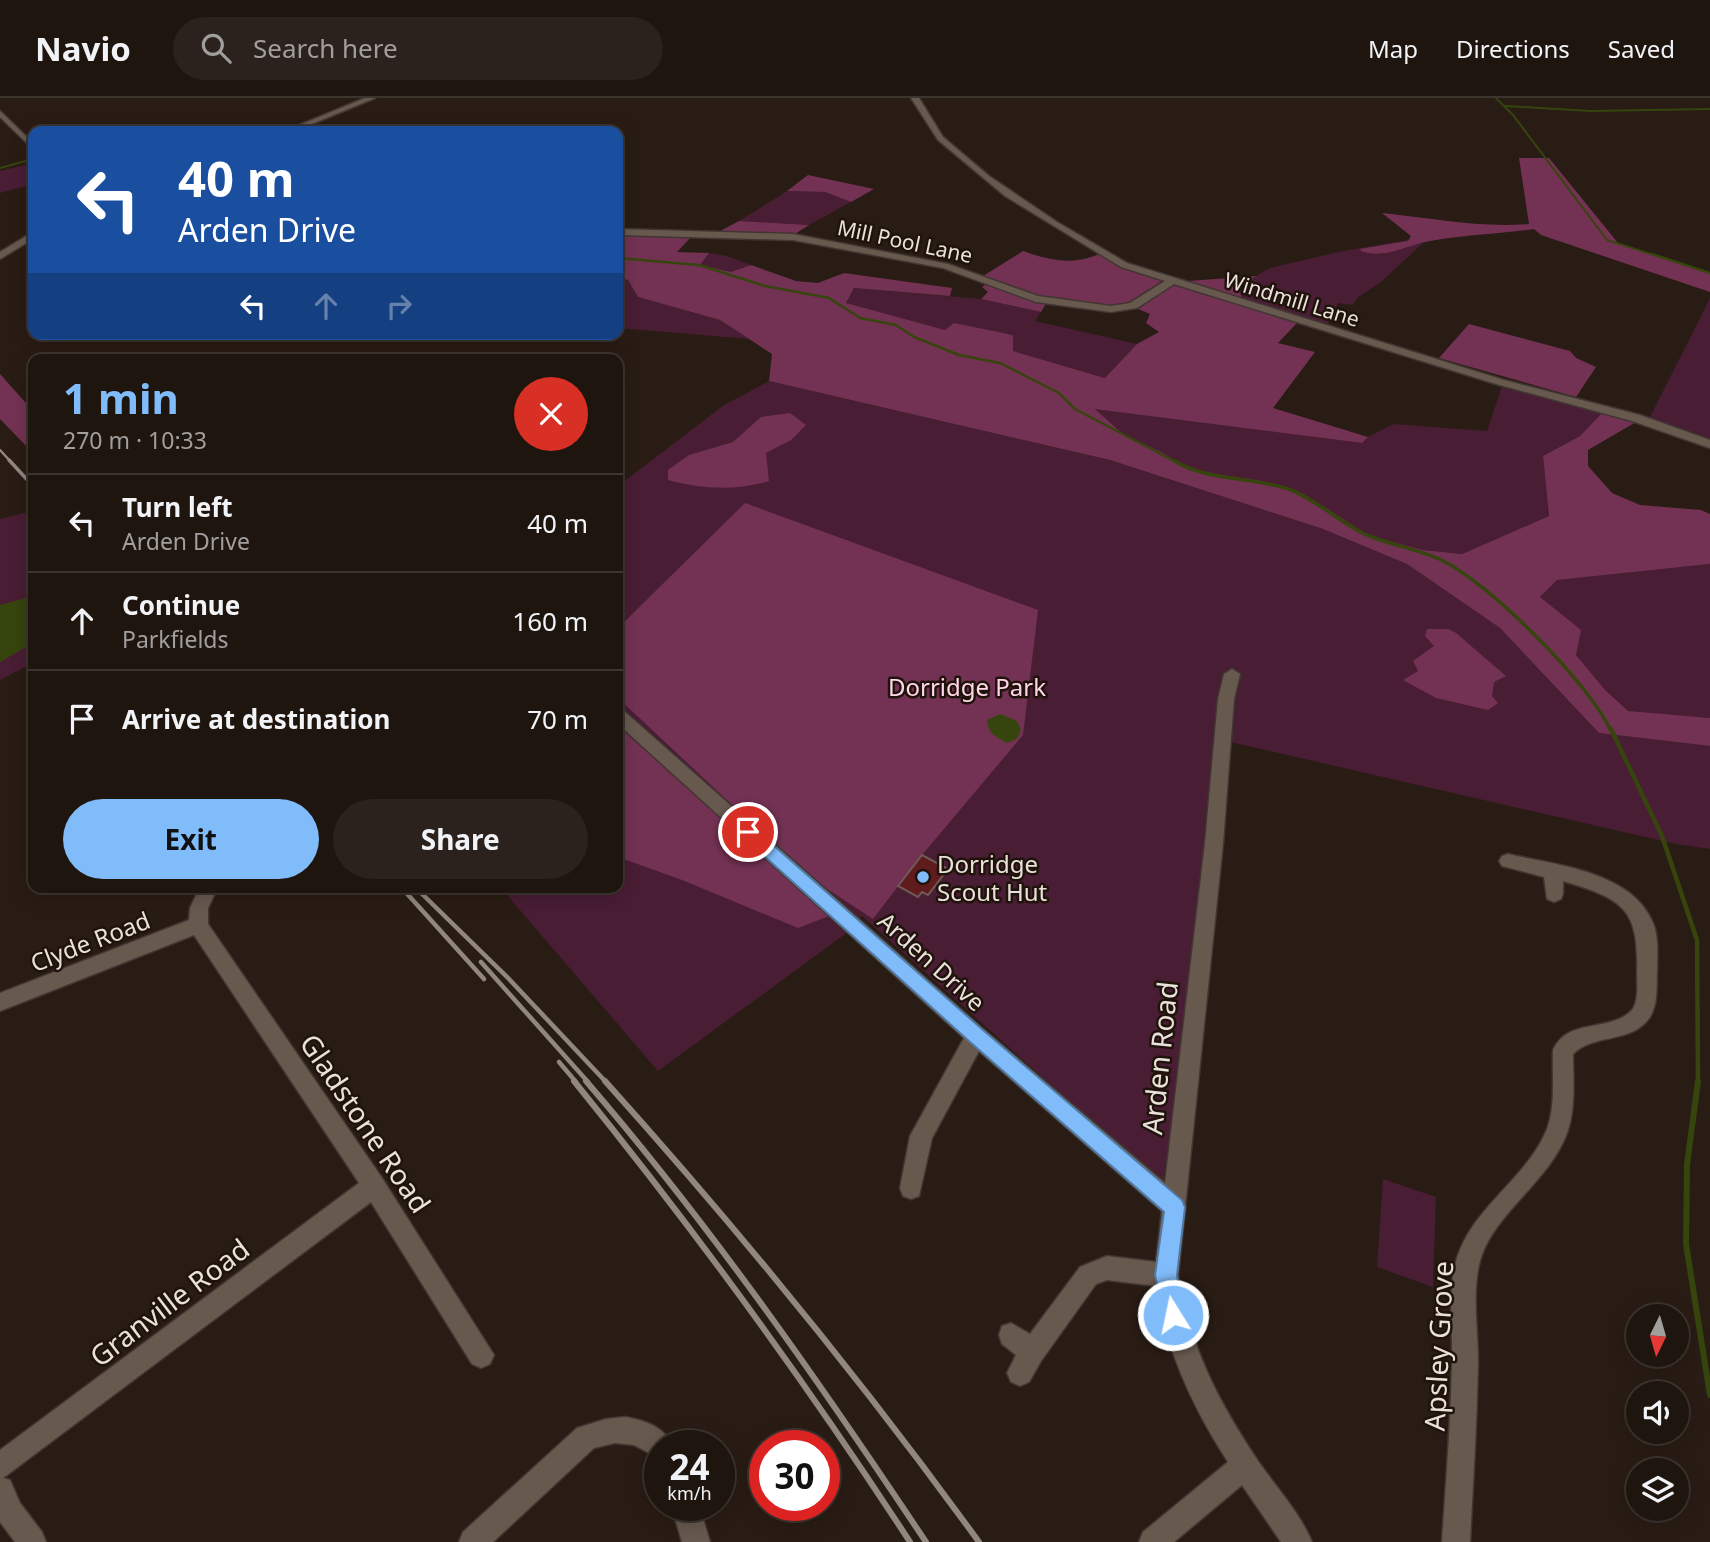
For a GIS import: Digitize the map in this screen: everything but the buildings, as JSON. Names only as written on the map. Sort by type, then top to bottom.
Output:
[{"type":"street","points":[[301,126],[371,98]]},
{"type":"street","name":"Windmill Lane","points":[[915,98],[943,141],[994,183],[1073,236],[1124,265],[1487,378],[1636,418],[1710,444]]},
{"type":"street","points":[[0,113],[28,142]]},
{"type":"street","name":"Mill Pool Lane","points":[[623,232],[793,237],[945,266],[1027,296],[1100,308],[1133,306],[1172,281]]},
{"type":"street","points":[[0,256],[28,238]]},
{"type":"street","name":"Arden Road","points":[[1232,674],[1226,699],[1166,1275],[1177,1328],[1192,1371],[1245,1465],[1298,1542]]},
{"type":"street","name":"Arden Drive","points":[[623,720],[976,1036],[1175,1207]]},
{"type":"street","name":"Apsley Grove","points":[[1456,1542],[1463,1438],[1467,1265],[1479,1238],[1503,1205],[1537,1167],[1556,1134],[1561,1111],[1563,1050],[1575,1038],[1623,1027],[1631,1022],[1642,1013],[1645,998],[1648,948],[1639,914],[1618,894],[1553,883],[1508,861]]},
{"type":"street","points":[[198,925],[199,908],[206,893]]},
{"type":"street","name":"Clyde Road","points":[[0,1002],[198,925]]},
{"type":"street","name":"Gladstone Road","points":[[198,925],[374,1186],[481,1355]]},
{"type":"street","name":"Arden Drive","points":[[911,1188],[921,1136],[976,1036]]},
{"type":"street","name":"Granville Road","points":[[0,1466],[374,1186]]},
{"type":"street","points":[[1010,1335],[1026,1362],[1088,1275],[1107,1268],[1166,1275]]},
{"type":"street","points":[[473,1542],[586,1437],[610,1429],[632,1430],[644,1435]]},
{"type":"street","points":[[1153,1542],[1245,1465]]},
{"type":"street","points":[[0,1490],[10,1513],[33,1542]]},
{"type":"street","points":[[690,1521],[696,1542]]},
{"type":"green space","points":[[1519,158],[1549,158],[1618,243],[1710,273],[1710,292],[1541,235],[1534,229],[1425,242],[1385,253],[1361,251],[1360,249],[1408,241],[1411,236],[1382,213],[1473,224],[1529,224]]},
{"type":"green space","points":[[28,164],[28,185],[0,193],[0,171]]},
{"type":"green space","points":[[808,175],[874,189],[851,202],[825,192],[787,191]]},
{"type":"green space","points":[[787,191],[825,192],[851,202],[809,225],[739,221]]},
{"type":"green space","points":[[739,221],[809,225],[792,236],[720,231]]},
{"type":"green space","points":[[623,232],[693,235],[677,252],[709,253],[700,265],[731,272],[751,265],[796,281],[818,283],[844,273],[952,288],[950,296],[854,288],[846,303],[945,330],[954,323],[1013,335],[1013,351],[1105,378],[1137,344],[1159,332],[1146,323],[1150,314],[1138,309],[1173,285],[1297,323],[1278,343],[1315,352],[1273,408],[1368,437],[1362,443],[1095,409],[1123,434],[1163,453],[1189,470],[1263,481],[1293,491],[1325,507],[1367,535],[1423,550],[1462,554],[1549,516],[1543,456],[1580,436],[1602,413],[1636,422],[1588,450],[1588,466],[1612,493],[1640,505],[1701,510],[1710,514],[1710,564],[1557,580],[1540,597],[1581,630],[1576,655],[1605,690],[1628,711],[1710,718],[1710,746],[1599,733],[1500,628],[1407,564],[1323,529],[1110,460],[769,381],[772,354],[720,320],[638,297],[628,280],[623,279]]},
{"type":"green space","points":[[1408,240],[1424,242],[1381,282],[1357,298],[1353,305],[1338,303],[1328,324],[1242,299],[1238,286],[1270,268],[1338,252]]},
{"type":"green space","points":[[1023,251],[1070,261],[1099,254],[1118,266],[1162,281],[1121,307],[1108,307],[1023,294],[983,276]]},
{"type":"green space","points":[[709,253],[751,265],[731,272],[699,265]]},
{"type":"green space","points":[[1257,276],[1238,286],[1242,299],[1188,281]]},
{"type":"green space","points":[[623,279],[628,280],[638,297],[720,320],[749,339],[623,328]]},
{"type":"green space","points":[[988,283],[1022,297],[1047,302],[1041,312],[981,299],[988,292],[982,287]]},
{"type":"green space","points":[[854,288],[981,299],[1041,312],[1035,321],[1137,344],[1106,378],[1012,351],[1013,334],[945,330],[858,308],[846,303]]},
{"type":"green space","points":[[1710,298],[1710,442],[1649,419]]},
{"type":"green space","points":[[1469,324],[1570,351],[1576,358],[1596,367],[1576,397],[1439,358]]},
{"type":"green space","points":[[0,374],[28,405],[28,448],[0,419]]},
{"type":"green space","name":"Dorridge Park","points":[[769,381],[1110,460],[1323,529],[1407,564],[1500,628],[1599,733],[1710,746],[1710,849],[1676,844],[1217,739],[1209,844],[1163,1185],[862,916],[848,932],[658,1071],[505,893],[623,893],[623,482],[724,405]]},
{"type":"green space","points":[[1502,386],[1602,413],[1580,436],[1543,456],[1549,516],[1462,554],[1423,550],[1367,535],[1325,507],[1293,491],[1263,481],[1189,470],[1123,434],[1094,408],[1362,443],[1393,424],[1487,431]]},
{"type":"green space","points":[[790,413],[806,425],[791,440],[766,453],[769,481],[719,488],[668,480],[668,470],[689,455],[733,442],[761,417]]},
{"type":"green space","points":[[745,503],[1038,610],[1023,735],[922,855],[873,919],[809,877],[623,703],[623,623]]},
{"type":"green space","points":[[28,512],[28,666],[0,680],[0,519]]},
{"type":"green space","points":[[1710,564],[1710,718],[1646,714],[1629,711],[1618,705],[1580,660],[1540,597],[1556,580]]},
{"type":"green space","points":[[1427,629],[1448,629],[1456,633],[1506,676],[1494,682],[1492,696],[1498,703],[1488,710],[1436,698],[1403,680],[1418,671],[1413,661],[1434,646],[1425,636]]},
{"type":"green space","points":[[623,731],[829,916],[798,928],[623,859]]},
{"type":"green space","points":[[1383,1179],[1436,1197],[1433,1287],[1377,1267]]},
{"type":"shaded area","points":[[28,597],[28,646],[0,662],[0,605]]},
{"type":"shaded area","points":[[1000,714],[1017,721],[1021,730],[1017,739],[1007,743],[991,732],[987,720]]},
{"type":"waterway","points":[[1496,98],[1513,115],[1607,240],[1657,256]]},
{"type":"waterway","points":[[1505,106],[1590,111],[1710,109]]},
{"type":"waterway","points":[[0,168],[28,160]]},
{"type":"waterway","points":[[1652,254],[1710,273]]},
{"type":"waterway","points":[[623,258],[699,265],[765,286],[829,298],[860,318],[896,325],[914,337],[959,355],[1000,363],[1059,393],[1075,409],[1176,462]]},
{"type":"waterway","points":[[1173,460],[1200,472],[1291,490],[1369,536],[1439,559],[1460,571],[1509,610],[1560,661],[1582,687],[1611,731]]},
{"type":"waterway","points":[[1611,729],[1662,836],[1697,940],[1698,1081]]},
{"type":"waterway","points":[[1698,1081],[1687,1165],[1686,1244],[1710,1395]]},
{"type":"railway","points":[[0,450],[11,462]]},
{"type":"railway","points":[[9,460],[28,481]]},
{"type":"railway","points":[[406,893],[484,979]]},
{"type":"railway","points":[[421,893],[509,979],[606,1082]]},
{"type":"railway","points":[[481,962],[588,1082]]},
{"type":"railway","points":[[559,1062],[576,1082]]},
{"type":"railway","points":[[574,1081],[748,1307],[910,1542]]},
{"type":"railway","points":[[586,1081],[721,1249],[846,1423],[926,1542]]},
{"type":"railway","points":[[605,1081],[798,1307],[890,1423],[979,1542]]},
{"type":"place","name":"Dorridge Scout Hut","points":[[923,877]]},
{"type":"route","points":[[748,832],[976,1036],[1175,1207],[1166,1275],[1173,1315]]}]
